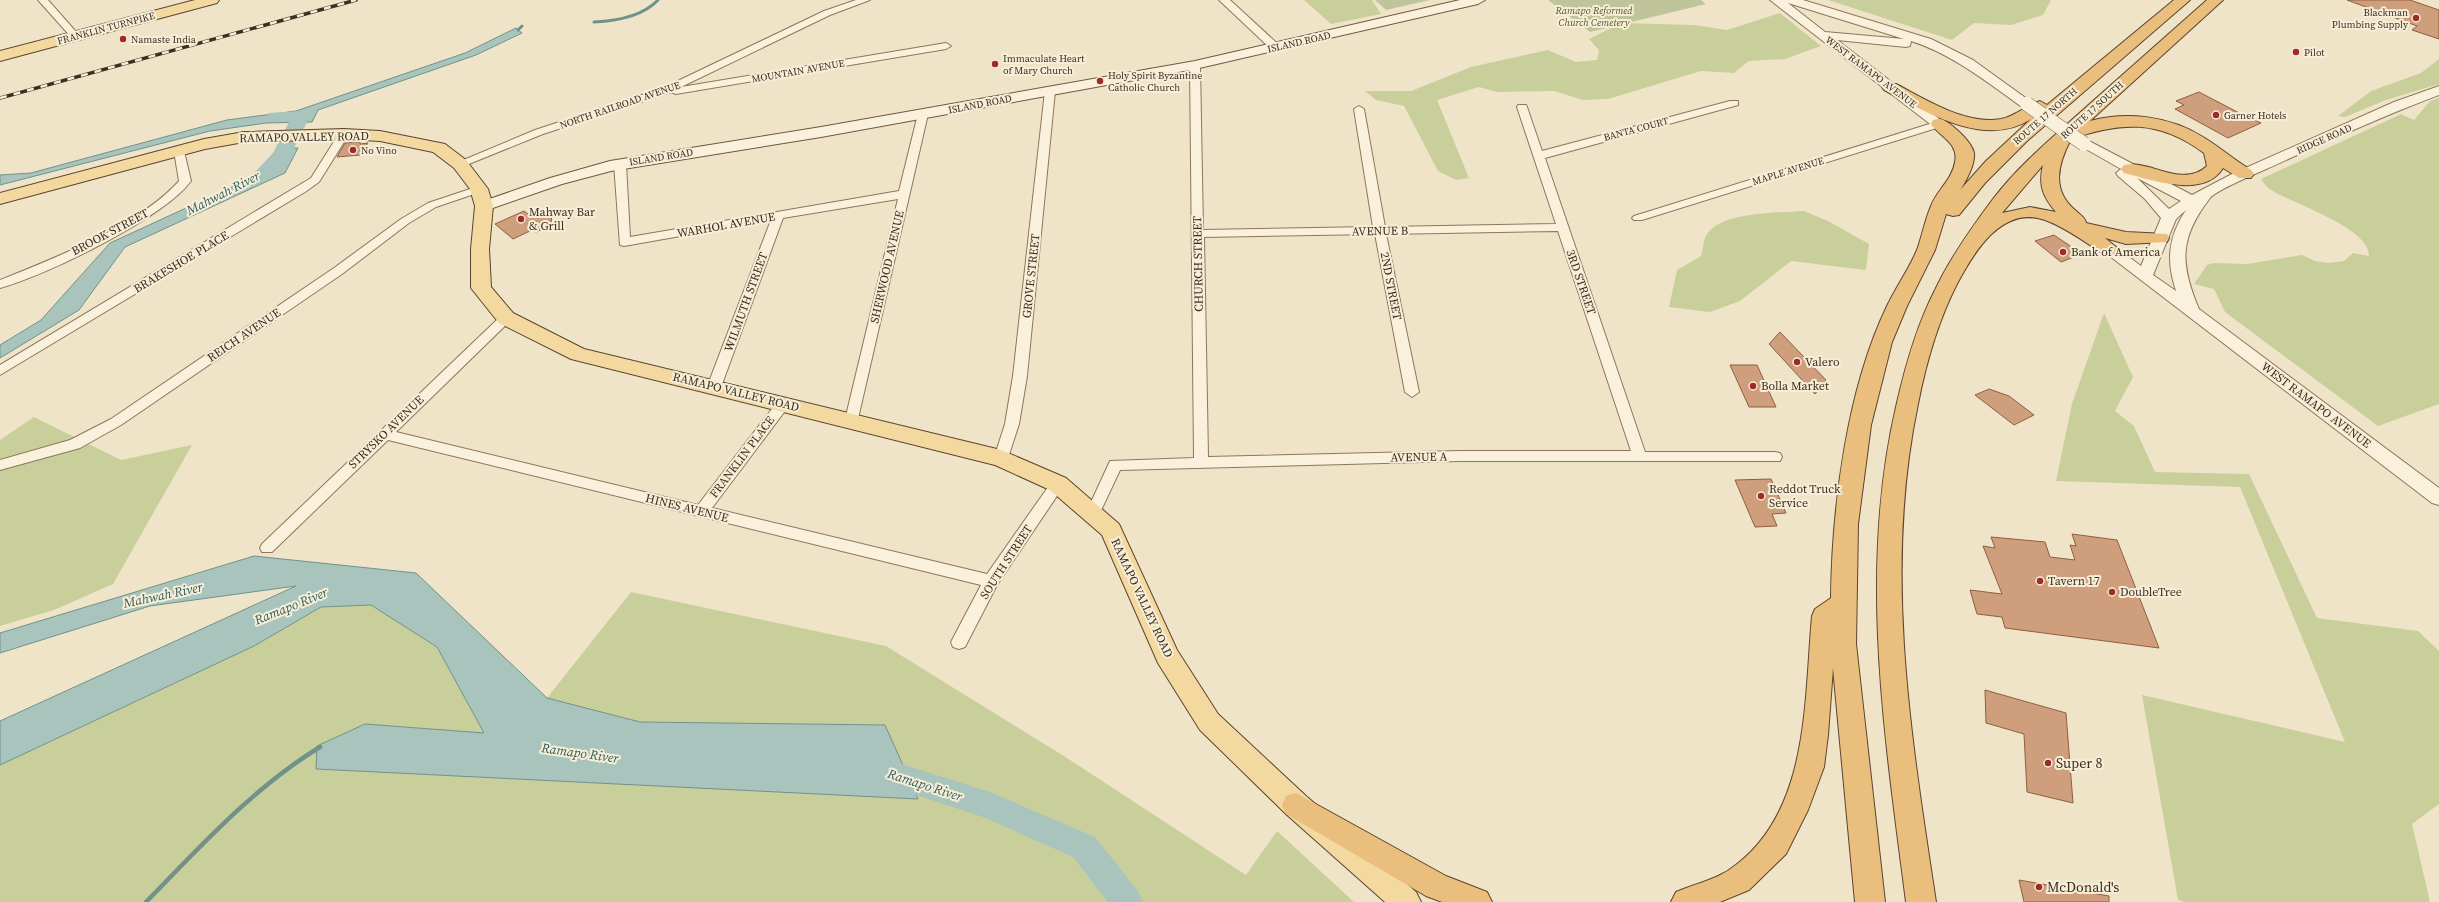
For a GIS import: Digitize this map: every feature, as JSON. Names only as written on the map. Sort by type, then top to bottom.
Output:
[{"type":"highway","name":"ROUTE 17 NORTH","points":[[1926,250],[1954,209],[1984,172],[2018,139],[2094,73],[2183,0]]},
{"type":"highway","name":"ROUTE 17 SOUTH","points":[[1921,902],[1891,672],[1888,568],[1892,488],[1908,396],[1924,342],[1946,288],[1981,232],[1986,220],[2014,185],[2063,136],[2216,0]]},
{"type":"highway","points":[[1890,87],[1961,120],[1991,124],[2016,121],[2028,115],[2051,96],[2094,73]]},
{"type":"highway","points":[[1939,124],[1961,120]]},
{"type":"highway","points":[[2112,251],[2059,205],[2048,185],[2049,173],[2063,136],[2110,122],[2141,123],[2184,133],[2245,174]]},
{"type":"highway","points":[[1870,902],[1843,644],[1846,524],[1851,478],[1870,382],[1882,342],[1896,306],[1926,250],[1940,205],[1956,183],[1965,158],[1960,143],[1939,124]]},
{"type":"highway","points":[[2122,167],[2171,178],[2198,178],[2211,173],[2216,167],[2216,160],[2212,152]]},
{"type":"highway","points":[[1981,232],[2015,213],[2034,212],[2061,221],[2112,251]]},
{"type":"highway","points":[[2084,226],[2126,238],[2160,238]]},
{"type":"highway","points":[[1686,902],[1739,880],[1776,845],[1794,810],[1810,767],[1815,735],[1824,616],[1843,602]]},
{"type":"highway","points":[[1296,805],[1436,886],[1477,902]]},
{"type":"main road","name":"FRANKLIN TURNPIKE","points":[[0,56],[212,0]]},
{"type":"main road","name":"ISLAND ROAD","points":[[482,197],[556,181],[620,164],[923,114],[1195,66],[1478,0]]},
{"type":"main road","name":"RAMAPO VALLEY ROAD","points":[[0,199],[179,151],[244,137],[344,134],[380,136],[439,148],[460,164],[482,197],[480,249],[481,288],[506,318],[578,354],[852,420],[1001,458],[1058,484],[1111,530],[1167,656],[1209,722],[1296,805],[1406,902]]},
{"type":"street","points":[[44,0],[75,36]]},
{"type":"street","name":"NORTH RAILROAD AVENUE","points":[[460,164],[539,132],[650,96],[692,79],[827,12],[865,0]]},
{"type":"street","points":[[1224,0],[1276,48]]},
{"type":"street","points":[[1776,0],[1818,32],[1827,20],[1851,19]]},
{"type":"street","name":"WEST RAMAPO AVENUE","points":[[1790,0],[1916,38],[1968,63],[2084,144],[2122,167]]},
{"type":"street","name":"WEST RAMAPO AVENUE","points":[[1818,32],[1900,43],[1944,51]]},
{"type":"street","name":"WEST RAMAPO AVENUE","points":[[1818,32],[1939,124]]},
{"type":"street","points":[[1875,75],[1873,55],[1884,46],[1900,43]]},
{"type":"street","name":"MOUNTAIN AVENUE","points":[[650,96],[946,46]]},
{"type":"street","name":"CHURCH STREET","points":[[1195,66],[1201,462]]},
{"type":"street","name":"RIDGE ROAD","points":[[2191,206],[2210,191],[2245,174],[2399,105],[2439,90]]},
{"type":"street","name":"GROVE STREET","points":[[1001,458],[1012,424],[1020,383],[1050,91]]},
{"type":"street","name":"BANTA COURT","points":[[1538,156],[1734,103]]},
{"type":"street","name":"3RD STREET","points":[[1522,108],[1640,456]]},
{"type":"street","name":"2ND STREET","points":[[1359,109],[1380,231],[1412,392]]},
{"type":"street","name":"SHERWOOD AVENUE","points":[[852,420],[923,114]]},
{"type":"street","name":"MAPLE AVENUE","points":[[1638,218],[1939,124]]},
{"type":"street","name":"BRAKESHOE PLACE","points":[[0,371],[301,190],[315,180],[344,134]]},
{"type":"street","name":"BROOK STREET","points":[[0,284],[40,268],[92,243],[167,200],[181,188],[185,181],[179,151]]},
{"type":"street","name":"WARHOL AVENUE","points":[[620,164],[624,242],[904,194]]},
{"type":"street","points":[[2122,167],[2160,195],[2191,206]]},
{"type":"street","points":[[2122,167],[2170,218]]},
{"type":"street","name":"REICH AVENUE","points":[[0,465],[34,457],[75,444],[116,422],[338,271],[405,220],[432,206],[482,197]]},
{"type":"street","points":[[2145,276],[2160,238],[2170,218],[2176,210],[2191,206]]},
{"type":"street","points":[[2191,206],[2179,235],[2177,270],[2193,312]]},
{"type":"street","name":"WILMUTH STREET","points":[[714,387],[778,216]]},
{"type":"street","name":"AVENUE B","points":[[1198,234],[1562,227]]},
{"type":"street","name":"WEST RAMAPO AVENUE","points":[[2112,251],[2439,498]]},
{"type":"street","name":"STRYSKO AVENUE","points":[[267,548],[506,318]]},
{"type":"street","name":"FRANKLIN PLACE","points":[[701,511],[783,404]]},
{"type":"street","name":"HINES AVENUE","points":[[384,434],[991,581]]},
{"type":"street","name":"AVENUE A","points":[[1093,513],[1115,465],[1454,456],[1775,457]]},
{"type":"street","name":"SOUTH STREET","points":[[959,642],[991,581],[1058,484]]},
{"type":"green space","points":[[1304,0],[1372,0],[1381,14],[1331,24]]},
{"type":"green space","points":[[1375,0],[1430,0],[1386,10]]},
{"type":"green space","name":"Ramapo Reformed Church Cemetery","points":[[1548,0],[1701,0],[1706,4],[1590,32]]},
{"type":"green space","points":[[1828,0],[2051,0],[2043,15],[2011,25],[1974,23],[1952,40]]},
{"type":"green space","points":[[1780,13],[1821,46],[1785,59],[1749,61],[1734,73],[1701,71],[1608,99],[1583,100],[1554,91],[1497,92],[1479,87],[1437,100],[1469,178],[1456,180],[1438,171],[1404,106],[1376,100],[1365,91],[1411,91],[1471,67],[1548,50],[1576,62],[1597,60],[1599,50],[1589,39],[1621,23],[1694,25],[1727,30]]},
{"type":"green space","points":[[2439,59],[2439,84],[2386,100],[2345,117],[2338,116],[2371,91],[2421,73]]},
{"type":"green space","points":[[2439,98],[2439,404],[2378,426],[2225,312],[2214,289],[2194,284],[2207,265],[2214,263],[2247,264],[2302,255],[2315,261],[2328,263],[2344,261],[2353,253],[2369,256],[2366,245],[2357,235],[2328,217],[2271,190],[2261,179],[2401,114],[2414,120],[2430,101]]},
{"type":"green space","points":[[1804,211],[1830,222],[1869,244],[1866,270],[1791,261],[1740,301],[1710,312],[1669,307],[1677,270],[1701,256],[1705,238],[1711,229],[1735,218],[1749,215]]},
{"type":"green space","points":[[2104,313],[2133,377],[2115,411],[2134,426],[2155,472],[2249,474],[2317,618],[2418,631],[2439,651],[2439,804],[2412,824],[2430,902],[2184,902],[2178,900],[2142,695],[2345,742],[2240,487],[2056,481],[2072,404]]},
{"type":"green space","points":[[34,417],[121,460],[192,445],[113,584],[54,610],[0,626],[0,440]]},
{"type":"green space","points":[[631,592],[886,646],[1067,758],[1246,875],[1277,831],[1354,902],[0,902],[0,765],[254,646],[321,607],[371,605],[437,647],[484,733],[365,724],[317,746],[885,725],[640,722],[547,698]]},
{"type":"water","points":[[516,28],[522,33],[476,55],[318,110],[312,122],[266,123],[210,131],[0,185],[0,175],[31,173],[227,120],[296,111],[465,53]]},
{"type":"water","points":[[280,148],[298,148],[285,173],[125,247],[79,310],[0,358],[0,345],[41,320],[110,243],[260,174]]},
{"type":"water","points":[[254,556],[416,573],[547,698],[640,722],[885,725],[918,799],[316,769],[317,746],[365,724],[484,733],[437,647],[371,605],[321,607],[254,646],[0,765],[0,721],[296,586],[150,606],[0,653],[0,633]]},
{"type":"building","name":"Blackman Plumbing Supply","points":[[2347,0],[2410,0],[2439,10],[2439,39],[2412,30],[2417,26]]},
{"type":"building","name":"Garner Hotels","points":[[2199,92],[2261,123],[2228,138],[2175,109],[2184,105],[2176,101]]},
{"type":"building","name":"No Vino","points":[[360,142],[360,144],[368,143],[360,155],[337,157],[345,143]]},
{"type":"building","name":"Mahway Bar & Grill","points":[[552,209],[551,225],[536,232],[532,230],[513,239],[495,224],[524,211],[533,218]]},
{"type":"building","name":"Bank of America","points":[[2054,235],[2082,254],[2061,262],[2035,241]]},
{"type":"building","name":"Valero","points":[[1780,332],[1826,380],[1815,394],[1769,344]]},
{"type":"building","name":"Bolla Market","points":[[1730,365],[1757,365],[1776,407],[1749,407]]},
{"type":"building","points":[[1989,389],[2009,396],[2034,415],[2014,425],[1975,395]]},
{"type":"building","name":"Reddot Truck Service","points":[[1771,479],[1786,513],[1772,514],[1777,526],[1755,527],[1735,480]]},
{"type":"building","name":"DoubleTree","points":[[2072,534],[2117,540],[2159,648],[2005,628],[2002,617],[1977,614],[1970,590],[2002,594],[1983,546],[1995,548],[1991,537],[2045,542],[2050,557],[2075,560],[2070,545],[2076,546]]},
{"type":"building","name":"Super 8","points":[[1985,690],[2066,713],[2073,803],[2027,792],[2024,734],[1986,723]]},
{"type":"building","name":"McDonald's","points":[[2019,880],[2109,896],[2109,902],[2024,902]]},
{"type":"waterway","points":[[594,22],[611,21],[629,17],[652,6],[658,0]]},
{"type":"waterway","points":[[518,30],[522,26]]},
{"type":"waterway","name":"Mahwah River","points":[[264,173],[281,156],[301,116],[275,117]]},
{"type":"waterway","points":[[146,902],[207,839],[250,799],[273,780],[320,747]]},
{"type":"waterway","name":"Ramapo River","points":[[878,772],[886,772],[990,806],[1084,847],[1127,902]]},
{"type":"railway","points":[[0,98],[356,0]]},
{"type":"place","name":"Blackman Plumbing Supply","points":[[2416,18]]},
{"type":"place","name":"Namaste India","points":[[123,39]]},
{"type":"place","name":"Pilot","points":[[2296,52]]},
{"type":"place","name":"Immaculate Heart of Mary Church","points":[[995,64]]},
{"type":"place","name":"Holy Spirit Byzantine Catholic Church","points":[[1100,81]]},
{"type":"place","name":"Garner Hotels","points":[[2216,115]]},
{"type":"place","name":"No Vino","points":[[353,150]]},
{"type":"place","name":"Mahway Bar & Grill","points":[[521,219]]},
{"type":"place","name":"Bank of America","points":[[2063,252]]},
{"type":"place","name":"Valero","points":[[1797,362]]},
{"type":"place","name":"Bolla Market","points":[[1753,386]]},
{"type":"place","name":"Reddot Truck Service","points":[[1761,496]]},
{"type":"place","name":"Tavern 17","points":[[2040,581]]},
{"type":"place","name":"DoubleTree","points":[[2112,592]]},
{"type":"place","name":"Super 8","points":[[2048,763]]},
{"type":"place","name":"McDonald's","points":[[2039,887]]}]
